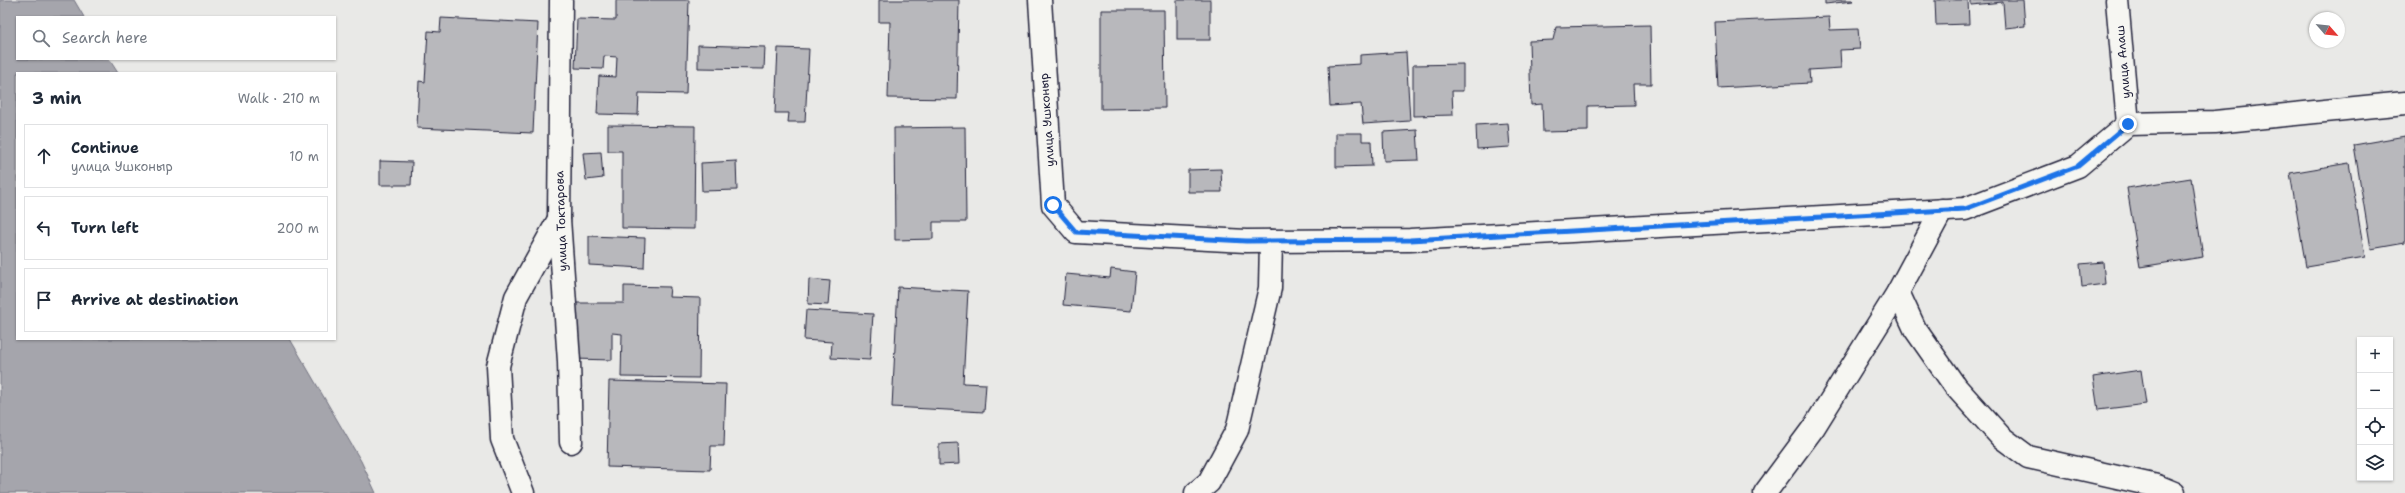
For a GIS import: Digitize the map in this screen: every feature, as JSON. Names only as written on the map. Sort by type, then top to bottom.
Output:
[{"type":"street","name":"улица Токтарова","points":[[561,0],[559,219],[569,361],[571,442]]},
{"type":"street","name":"улица Ушконыр","points":[[1040,0],[1053,205],[1076,232],[1271,241]]},
{"type":"street","name":"улица Алаш","points":[[2117,0],[2128,124]]},
{"type":"street","points":[[1196,493],[1209,482],[1237,430],[1270,288],[1271,241],[1410,240],[1965,209],[2078,166],[2128,124],[2215,122],[2405,103]]},
{"type":"street","points":[[1766,493],[1814,427],[1898,292],[1942,210]]},
{"type":"street","points":[[523,493],[502,439],[498,366],[516,297],[559,219]]},
{"type":"street","points":[[1898,292],[1915,330],[1955,386],[2000,437],[2028,457],[2157,486],[2174,493]]},
{"type":"shaded area","points":[[0,0],[74,0],[83,16],[16,16],[16,60],[110,60],[117,72],[16,72],[16,340],[291,340],[361,461],[376,493],[0,493]]},
{"type":"building","points":[[616,0],[689,0],[686,94],[639,93],[638,115],[597,114],[599,76],[616,77],[617,57],[604,56],[603,69],[575,68],[577,19],[616,20]]},
{"type":"building","points":[[879,0],[959,0],[957,99],[888,98],[890,22],[879,22]]},
{"type":"building","points":[[1177,0],[1210,0],[1210,40],[1177,40]]},
{"type":"building","points":[[1825,0],[1852,0],[1853,1],[1825,4]]},
{"type":"building","points":[[1935,0],[1968,0],[1969,24],[1936,25]]},
{"type":"building","points":[[1971,0],[2023,0],[2025,26],[2005,28],[2003,2],[1971,5]]},
{"type":"building","points":[[1101,10],[1164,10],[1165,108],[1101,109]]},
{"type":"building","points":[[1829,17],[1830,30],[1858,29],[1860,49],[1840,50],[1841,68],[1809,70],[1810,83],[1718,88],[1715,22]]},
{"type":"building","points":[[441,18],[538,23],[533,133],[417,128],[419,81],[425,82],[428,31],[440,32]]},
{"type":"building","points":[[1650,25],[1651,84],[1633,84],[1634,105],[1588,106],[1588,131],[1543,132],[1542,104],[1531,105],[1529,41],[1553,40],[1556,27]]},
{"type":"building","points":[[698,45],[765,47],[764,69],[698,68]]},
{"type":"building","points":[[778,48],[809,49],[805,122],[788,122],[789,113],[775,113]]},
{"type":"building","points":[[1406,52],[1410,121],[1363,124],[1361,104],[1330,106],[1328,66],[1360,64],[1360,55]]},
{"type":"building","points":[[1463,64],[1463,91],[1452,91],[1453,115],[1413,116],[1413,65]]},
{"type":"building","points":[[1508,123],[1510,147],[1477,149],[1476,125]]},
{"type":"building","points":[[608,125],[695,126],[694,229],[622,228],[622,151],[608,151]]},
{"type":"building","points":[[965,127],[966,222],[933,222],[933,239],[895,240],[894,128]]},
{"type":"building","points":[[1417,130],[1419,160],[1384,161],[1383,132]]},
{"type":"building","points":[[1336,133],[1362,133],[1362,141],[1371,141],[1372,166],[1336,167]]},
{"type":"building","points":[[2405,136],[2405,243],[2371,249],[2354,145]]},
{"type":"building","points":[[601,152],[603,178],[586,180],[583,153]]},
{"type":"building","points":[[380,161],[412,162],[411,185],[380,185]]},
{"type":"building","points":[[736,161],[737,190],[702,191],[701,163]]},
{"type":"building","points":[[2349,163],[2365,257],[2306,267],[2290,173]]},
{"type":"building","points":[[1221,169],[1222,192],[1188,192],[1188,170]]},
{"type":"building","points":[[2191,178],[2203,257],[2140,267],[2127,188]]},
{"type":"building","points":[[589,236],[645,238],[644,268],[589,265]]},
{"type":"building","points":[[2103,262],[2105,284],[2082,287],[2080,264]]},
{"type":"building","points":[[1111,269],[1135,272],[1131,311],[1063,305],[1066,274],[1110,278]]},
{"type":"building","points":[[809,279],[830,281],[828,305],[808,304]]},
{"type":"building","points":[[624,286],[670,287],[669,297],[700,298],[699,378],[621,377],[622,334],[612,333],[612,360],[574,359],[575,303],[624,303]]},
{"type":"building","points":[[898,287],[968,291],[963,383],[986,384],[984,412],[892,407]]},
{"type":"building","points":[[806,310],[873,314],[870,360],[831,358],[832,342],[804,340]]},
{"type":"building","points":[[2141,370],[2146,404],[2098,410],[2093,377]]},
{"type":"building","points":[[609,381],[726,384],[724,446],[711,446],[710,470],[607,467]]},
{"type":"building","points":[[958,443],[959,464],[939,465],[939,444]]},
{"type":"route","points":[[1053,205],[1076,232],[1246,241],[1410,240],[1965,209],[2078,166],[2128,124]]}]
